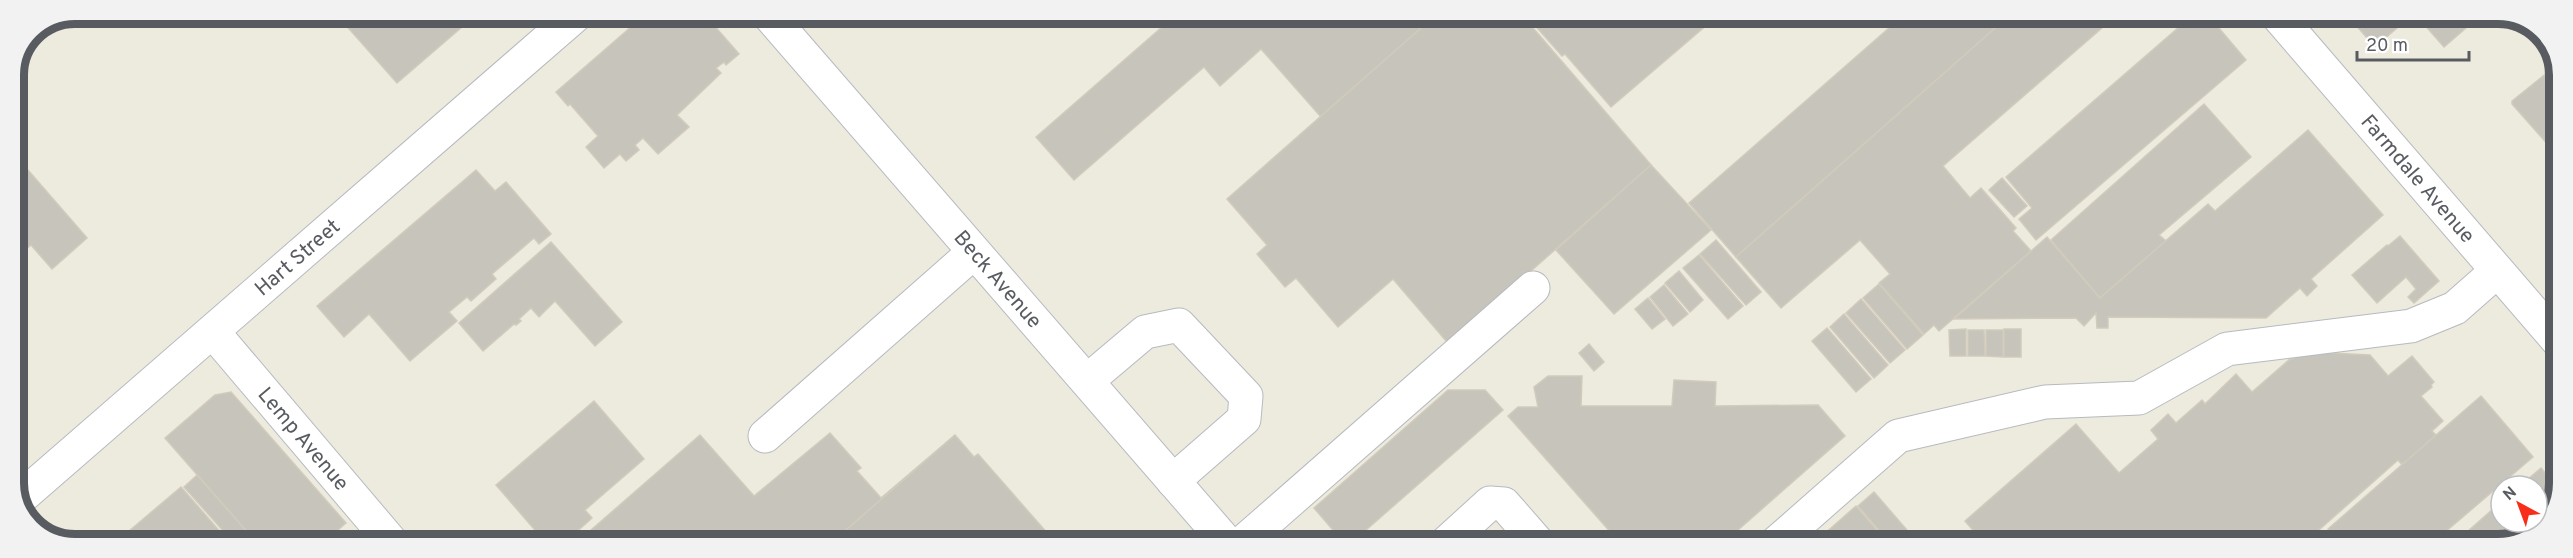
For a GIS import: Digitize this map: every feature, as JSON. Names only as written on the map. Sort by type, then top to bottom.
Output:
[{"type":"street","name":"Hart Street","points":[[25,494],[566,24]]},
{"type":"street","name":"Beck Avenue","points":[[777,24],[1219,534]]},
{"type":"street","name":"Farmdale Avenue","points":[[2285,24],[2549,331]]},
{"type":"street","points":[[765,436],[974,252]]},
{"type":"street","points":[[1786,534],[1898,436],[2045,402],[2139,398],[2227,349],[2411,326],[2455,308],[2497,271]]},
{"type":"street","points":[[1252,534],[1533,288]]},
{"type":"street","points":[[1087,381],[1145,332],[1179,325],[1246,396],[1244,419],[1173,481]]},
{"type":"street","name":"Lemp Avenue","points":[[213,332],[385,534]]},
{"type":"street","points":[[1456,534],[1490,503],[1504,504],[1530,534]]},
{"type":"building","points":[[345,24],[465,24],[397,83]]},
{"type":"building","points":[[634,24],[713,24],[739,54],[726,65],[724,62],[716,68],[721,73],[677,115],[689,127],[658,154],[643,138],[635,145],[639,150],[626,161],[620,154],[604,168],[586,147],[598,136],[570,104],[568,106],[556,92]]},
{"type":"building","points":[[1166,24],[1426,24],[1321,117],[1261,49],[1220,86],[1204,67],[1074,180],[1036,137]]},
{"type":"building","points":[[1426,24],[1530,24],[1651,165],[1472,323],[1447,342],[1393,279],[1338,327],[1296,278],[1285,287],[1257,254],[1267,245],[1227,199]]},
{"type":"building","points":[[1534,24],[1708,24],[1611,107],[1565,54],[1562,56]]},
{"type":"building","points":[[1894,24],[2000,24],[1736,257],[1689,203]]},
{"type":"building","points":[[2000,24],[2106,24],[1943,166],[1970,198],[1981,188],[2016,228],[2013,231],[2031,251],[1939,331],[1934,325],[1924,334],[1879,283],[1890,274],[1860,240],[1781,308],[1736,257]]},
{"type":"building","points":[[2183,24],[2215,24],[2246,60],[2036,240],[2019,219],[2032,208],[2006,177]]},
{"type":"building","points":[[2355,24],[2402,24],[2375,47]]},
{"type":"building","points":[[2424,24],[2471,24],[2444,47]]},
{"type":"building","points":[[2549,71],[2549,146],[2512,104],[2512,101]]},
{"type":"building","points":[[2204,104],[2251,157],[2159,235],[2166,241],[2100,298],[2051,240]]},
{"type":"building","points":[[2308,130],[2383,215],[2311,279],[2317,286],[2307,296],[2300,288],[2266,318],[2108,317],[2108,328],[2097,328],[2096,313],[2084,326],[2076,318],[1954,319],[2047,237],[2100,298],[2208,204],[2215,211]]},
{"type":"building","points":[[1651,165],[1711,230],[1614,314],[1556,250]]},
{"type":"building","points":[[24,166],[87,238],[52,269],[31,245],[24,251]]},
{"type":"building","points":[[476,170],[495,191],[506,182],[551,234],[539,244],[534,238],[492,274],[496,279],[471,301],[467,297],[449,312],[457,321],[410,361],[369,314],[344,337],[317,306]]},
{"type":"building","points":[[2002,178],[2027,206],[2014,217],[1989,190]]},
{"type":"building","points":[[2400,236],[2439,281],[2414,303],[2408,297],[2416,289],[2406,277],[2377,303],[2352,275]]},
{"type":"building","points":[[1716,240],[1761,292],[1746,305],[1700,254]]},
{"type":"building","points":[[551,242],[622,322],[595,346],[555,301],[539,317],[531,308],[519,319],[521,321],[514,324],[483,351],[459,323]]},
{"type":"building","points":[[1699,255],[1743,306],[1728,319],[1683,268]]},
{"type":"building","points":[[1679,271],[1703,300],[1690,312],[1665,283]]},
{"type":"building","points":[[1879,284],[1923,335],[1907,349],[1863,298]]},
{"type":"building","points":[[1664,285],[1688,314],[1673,326],[1650,297]]},
{"type":"building","points":[[1648,298],[1665,319],[1652,329],[1635,309]]},
{"type":"building","points":[[1861,299],[1905,350],[1890,363],[1846,313]]},
{"type":"building","points":[[1844,314],[1888,365],[1874,378],[1830,327]]},
{"type":"building","points":[[1827,328],[1871,379],[1856,392],[1812,341]]},
{"type":"building","points":[[1966,329],[1966,356],[1950,356],[1949,330]]},
{"type":"building","points":[[2004,329],[2021,329],[2021,357],[2004,357]]},
{"type":"building","points":[[1968,330],[1984,330],[1985,356],[1968,356]]},
{"type":"building","points":[[1986,330],[2003,330],[2003,357],[1986,356]]},
{"type":"building","points":[[1589,344],[1604,362],[1594,371],[1579,353]]},
{"type":"building","points":[[2310,352],[2370,355],[2388,376],[2412,356],[2434,382],[2432,387],[2421,396],[2443,421],[2432,431],[2436,435],[2402,465],[2398,460],[2314,534],[1976,534],[1965,521],[2076,424],[2119,473],[2158,439],[2151,430],[2168,414],[2176,423],[2202,400],[2205,404],[2236,374],[2252,392],[2289,360]]},
{"type":"building","points":[[1548,376],[1582,376],[1581,406],[1672,406],[1674,380],[1716,382],[1715,406],[1818,405],[1845,436],[1733,534],[1612,534],[1508,416],[1518,407],[1538,407],[1534,387]]},
{"type":"building","points":[[1448,390],[1485,390],[1503,410],[1361,534],[1336,534],[1314,508]]},
{"type":"building","points":[[231,392],[346,523],[333,534],[249,534],[165,438],[215,395]]},
{"type":"building","points":[[2481,396],[2533,457],[2513,474],[2489,474],[2489,495],[2443,534],[2333,534],[2328,529]]},
{"type":"building","points":[[594,401],[644,459],[585,510],[592,518],[574,534],[538,534],[496,485]]},
{"type":"building","points":[[830,433],[861,468],[857,471],[881,498],[955,435],[841,534],[586,534],[700,435],[754,496]]},
{"type":"building","points":[[955,435],[974,457],[978,454],[1048,534],[841,534]]},
{"type":"building","points":[[2541,468],[2546,474],[2534,474]]},
{"type":"building","points":[[197,475],[249,534],[226,534],[184,487]]},
{"type":"building","points":[[181,487],[222,534],[126,534]]},
{"type":"building","points":[[1874,492],[1910,534],[1882,534],[1858,506]]},
{"type":"building","points":[[1856,506],[1880,534],[1824,534]]},
{"type":"building","points":[[2489,513],[2489,534],[2465,534]]}]
